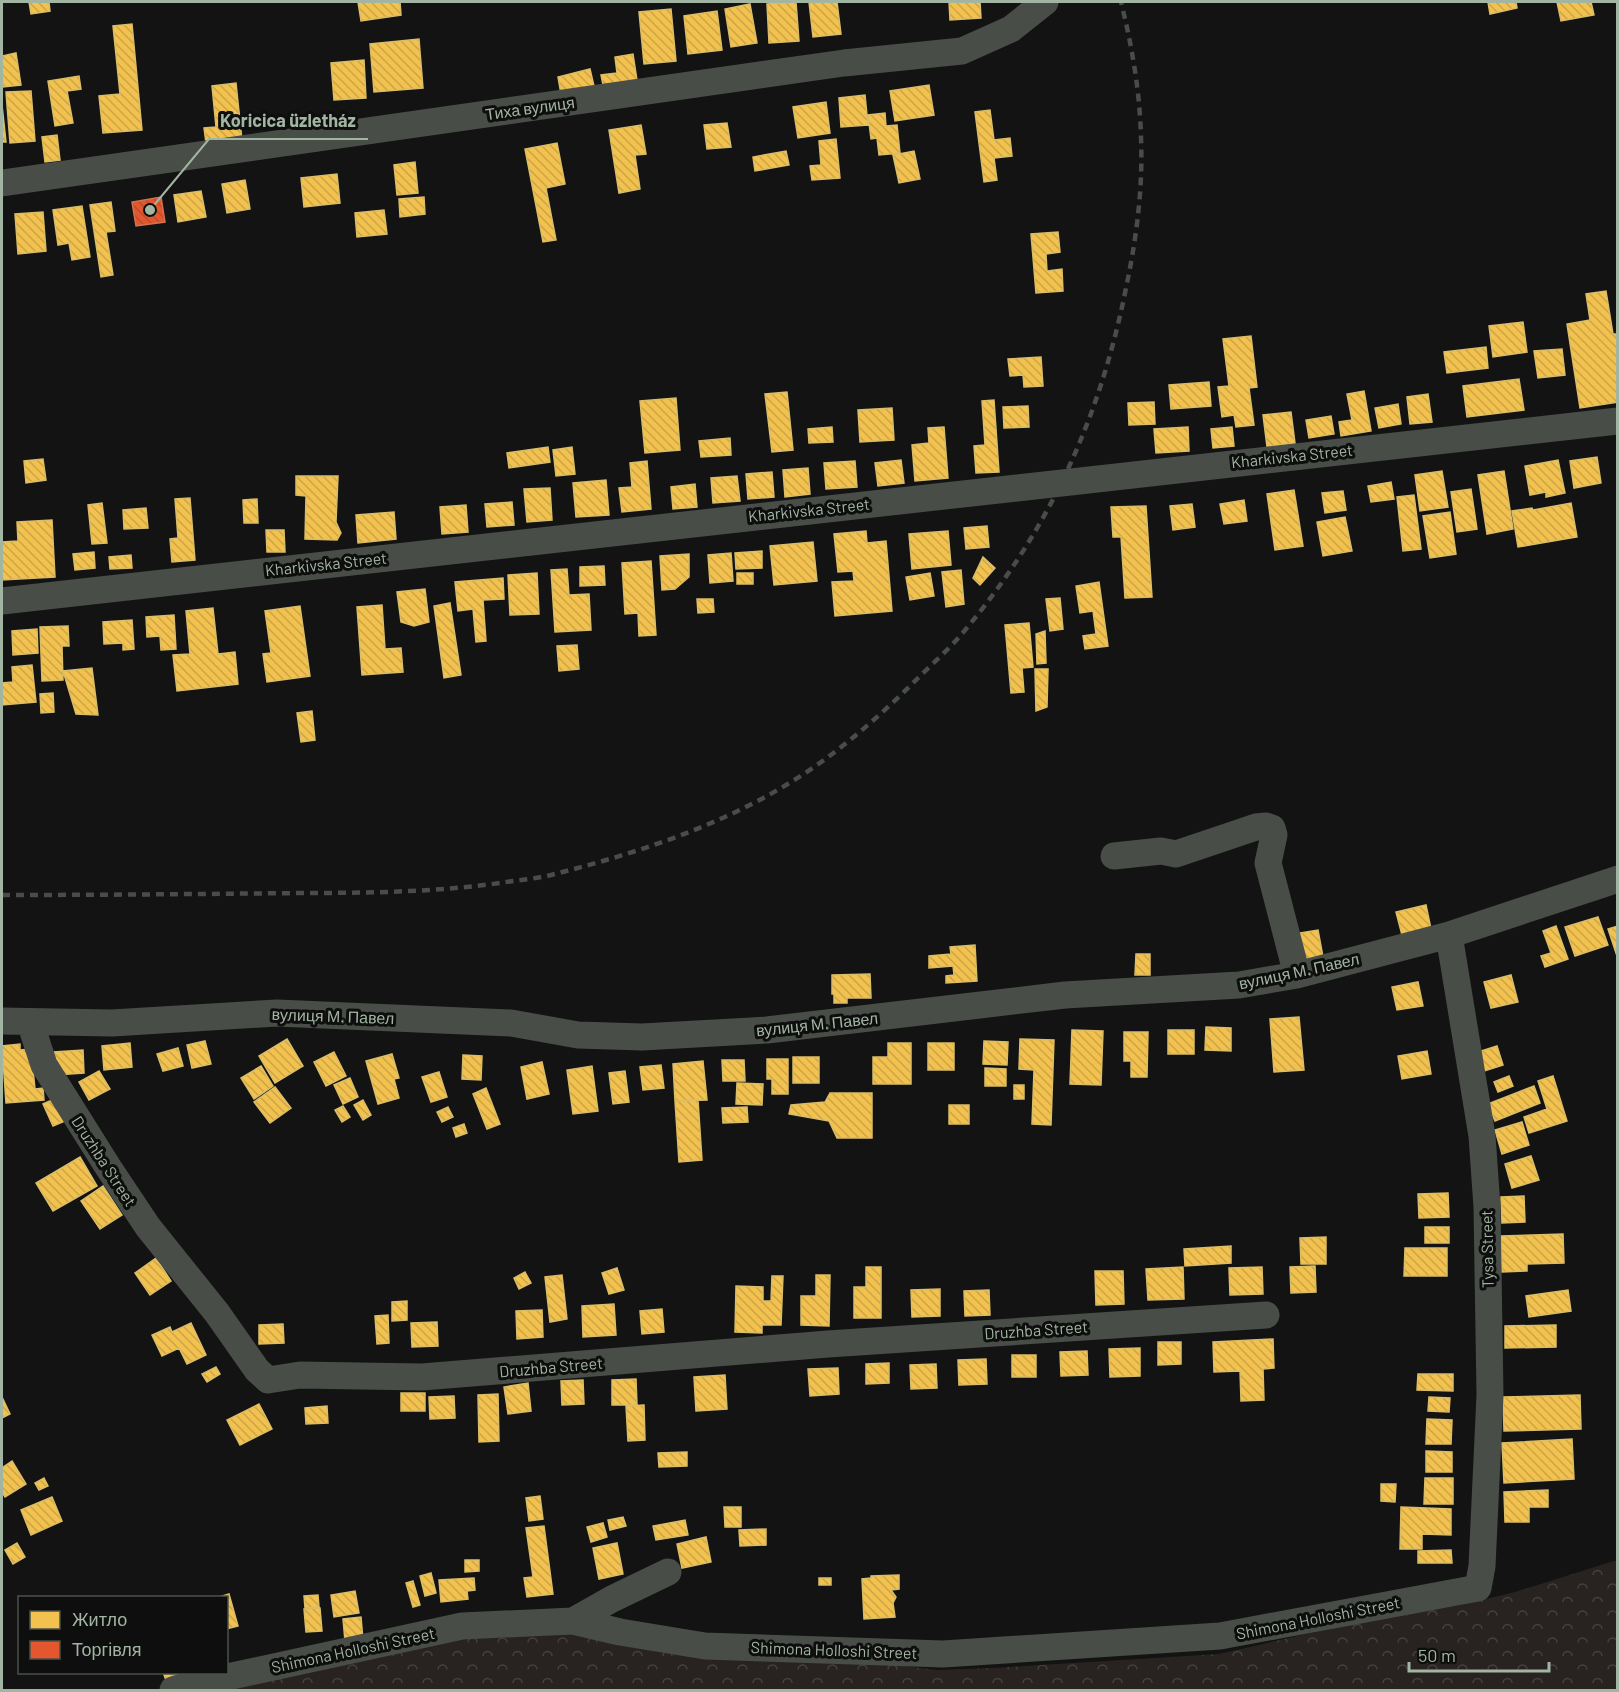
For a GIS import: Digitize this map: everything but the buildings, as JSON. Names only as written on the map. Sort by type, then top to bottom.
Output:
[{"type":"street","name":"Тиха вулиця","points":[[2,183],[844,63],[962,51],[1011,29],[1045,2]]},
{"type":"street","name":"Kharkivska Street","points":[[2,601],[1617,421]]},
{"type":"street","points":[[1114,856],[1161,850],[1176,854],[1256,827],[1272,828],[1274,835],[1268,863],[1297,975]]},
{"type":"street","name":"вулиця М. Павел","points":[[2,1021],[112,1023],[277,1013],[511,1023],[578,1035],[642,1037],[767,1030],[1065,995],[1239,985],[1297,975],[1449,934],[1617,879]]},
{"type":"street","name":"Tysa Street","points":[[1449,934],[1482,1136],[1487,1207],[1490,1395],[1482,1566]]},
{"type":"street","name":"Druzhba Street","points":[[30,1022],[44,1065],[108,1167],[148,1227],[217,1313],[256,1370],[268,1380],[300,1375],[423,1377],[828,1344],[1266,1315]]},
{"type":"street","name":"Shimona Holloshi Street","points":[[173,1690],[462,1626],[573,1622],[705,1646],[943,1654],[1220,1636],[1478,1588],[1482,1566]]},
{"type":"street","points":[[573,1622],[612,1599],[668,1572]]},
{"type":"green space","points":[[1617,1561],[1617,1690],[220,1690],[459,1637],[591,1630],[938,1670],[1219,1654],[1381,1617],[1457,1606],[1515,1592]]},
{"type":"railway","points":[[2,895],[377,892],[451,888],[539,878],[613,858],[705,826],[791,782],[841,747],[888,707],[944,653],[992,596],[1020,556],[1045,514],[1086,426],[1116,332],[1134,247],[1139,210],[1141,156],[1139,104],[1132,52],[1121,2]]},
{"type":"place","name":"Koricica üzletház","points":[[150,210]]}]
